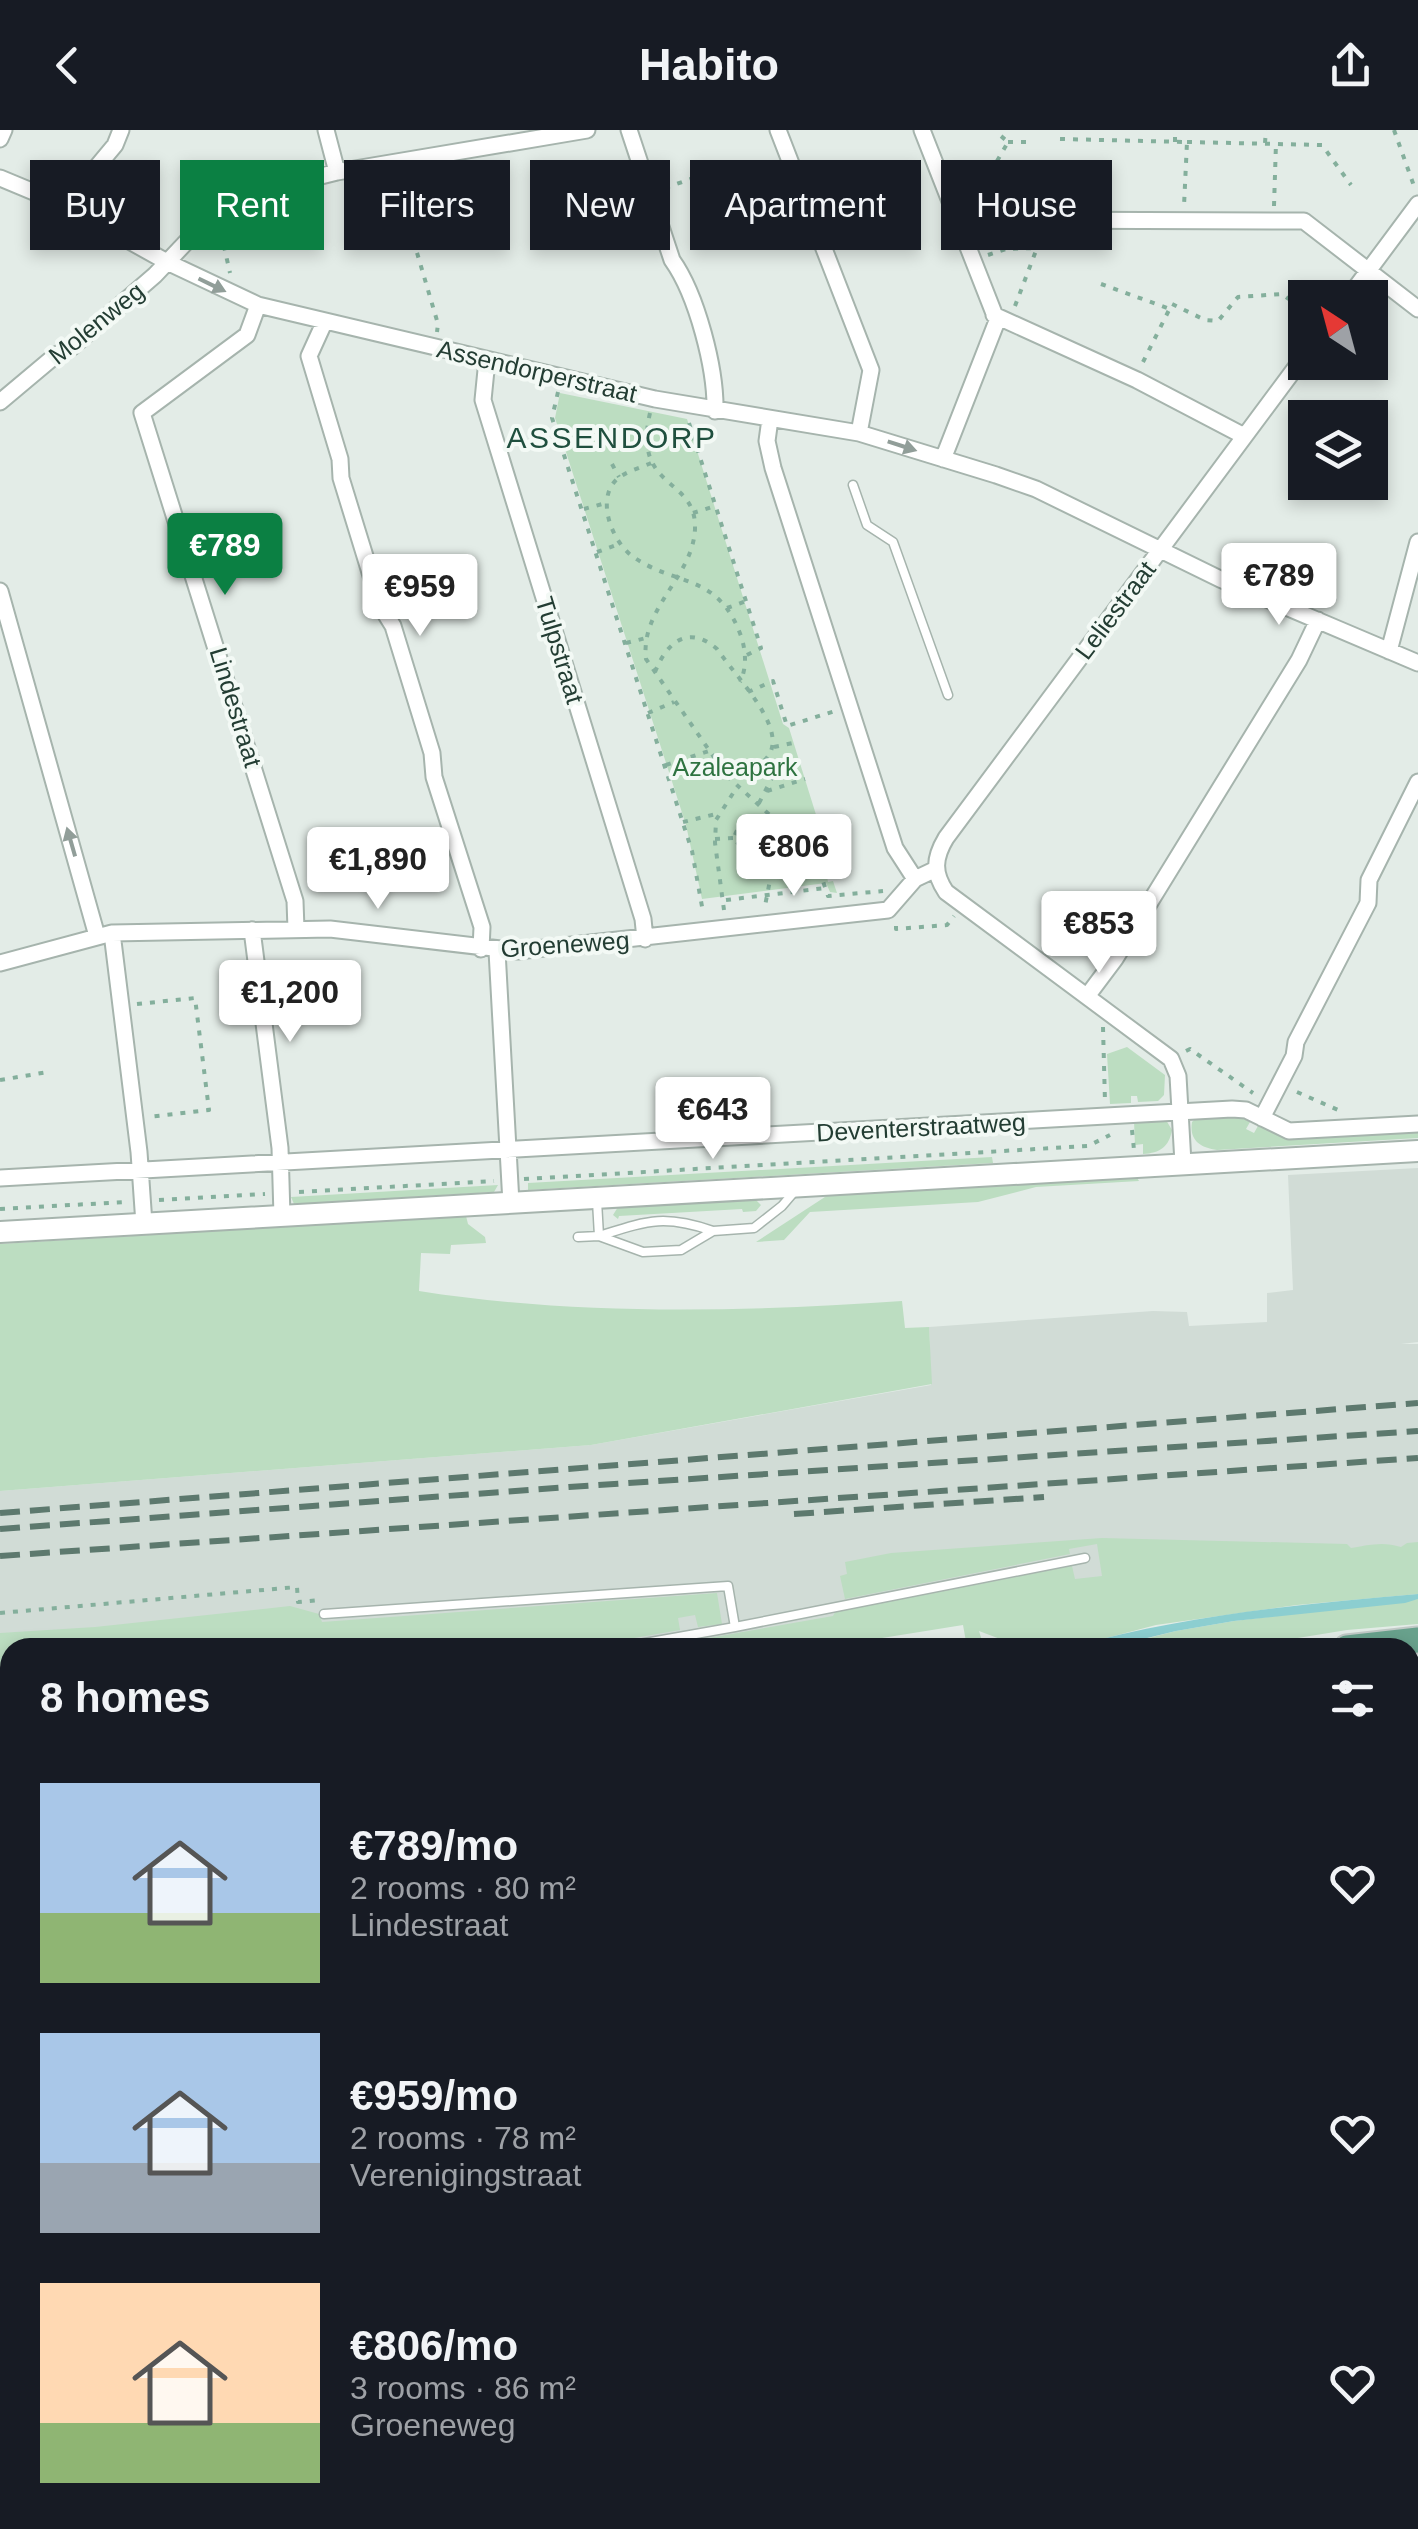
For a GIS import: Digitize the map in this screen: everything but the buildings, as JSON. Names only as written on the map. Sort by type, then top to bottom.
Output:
[{"type":"street","points":[[0,138],[4,130]]},
{"type":"street","points":[[103,160],[115,145],[120,130]]},
{"type":"street","points":[[326,130],[338,172]]},
{"type":"street","points":[[468,130],[472,147]]},
{"type":"street","name":"Molenweg","points":[[402,160],[587,130]]},
{"type":"street","points":[[629,130],[639,160]]},
{"type":"street","points":[[778,130],[871,370],[859,434]]},
{"type":"street","points":[[922,130],[941,178]]},
{"type":"street","name":"Molenweg","points":[[324,175],[344,171]]},
{"type":"street","name":"Assendorperstraat","points":[[0,178],[30,191]]},
{"type":"street","points":[[1361,280],[1418,204]]},
{"type":"street","points":[[1112,221],[1304,221],[1418,310]]},
{"type":"street","name":"Molenweg","points":[[0,402],[56,355],[72,348],[180,248]]},
{"type":"street","name":"Assendorperstraat","points":[[145,250],[236,297],[324,324],[715,412],[838,436],[859,434],[944,459],[1036,489],[1160,550],[1418,663]]},
{"type":"street","points":[[669,250],[707,347],[716,386],[715,412]]},
{"type":"street","points":[[944,459],[996,321],[969,250]]},
{"type":"street","name":"Lindestraat","points":[[258,305],[247,335],[142,413],[290,883],[296,929]]},
{"type":"street","points":[[994,315],[1244,436]]},
{"type":"street","points":[[324,324],[310,356],[342,478],[432,753],[434,777],[489,950],[511,1203]]},
{"type":"street","name":"Tulpstraat","points":[[487,360],[483,400],[643,919],[645,939]]},
{"type":"street","name":"Leliestraat","points":[[936,869],[938,851],[946,838],[1288,378]]},
{"type":"street","points":[[770,420],[767,441],[773,468],[894,848],[911,872]]},
{"type":"street","points":[[1389,651],[1418,542]]},
{"type":"street","points":[[0,591],[105,934],[120,1006],[144,1224]]},
{"type":"street","points":[[1088,996],[1299,660],[1318,620]]},
{"type":"street","points":[[1265,1111],[1368,903],[1369,880],[1418,782]]},
{"type":"street","points":[[911,872],[936,869],[946,892],[1171,1058],[1178,1076],[1183,1163]]},
{"type":"street","points":[[893,909],[911,872]]},
{"type":"street","name":"Groeneweg","points":[[0,963],[105,934],[330,929],[489,950],[645,939],[893,909]]},
{"type":"street","points":[[252,930],[281,1164],[282,1216]]},
{"type":"street","name":"Deventerstraatweg","points":[[0,1178],[1232,1108],[1265,1111],[1290,1131],[1299,1132],[1418,1124]]},
{"type":"street","name":"Deventerstraatweg","points":[[0,1232],[1418,1150]]},
{"type":"lane","points":[[852,485],[867,525],[893,542],[948,696]]},
{"type":"lane","points":[[578,1237],[599,1236],[642,1222],[680,1220],[712,1231],[754,1228],[782,1206],[799,1186]]},
{"type":"lane","points":[[597,1197],[599,1236]]},
{"type":"lane","points":[[599,1236],[643,1252],[681,1250],[712,1231]]},
{"type":"lane","points":[[676,1638],[1085,1558]]},
{"type":"lane","points":[[324,1614],[728,1586],[735,1628]]},
{"type":"path","points":[[1112,130],[1111,142],[1322,145],[1351,185]]},
{"type":"path","points":[[1175,130],[1175,142]]},
{"type":"path","points":[[1266,130],[1266,143]]},
{"type":"path","points":[[1394,130],[1412,185],[1418,189]]},
{"type":"path","points":[[996,131],[1008,142],[1028,142]]},
{"type":"path","points":[[1060,139],[1112,139]]},
{"type":"path","points":[[998,160],[1008,142]]},
{"type":"path","points":[[1183,221],[1187,142]]},
{"type":"path","points":[[1274,221],[1276,143]]},
{"type":"path","points":[[985,256],[1006,248],[1037,248],[1016,306],[1001,298]]},
{"type":"path","points":[[225,250],[236,297]]},
{"type":"path","points":[[417,250],[438,324],[434,346]]},
{"type":"path","points":[[1101,284],[1170,308]]},
{"type":"path","points":[[1134,380],[1172,304],[1205,320],[1218,321],[1238,297],[1282,294],[1288,298]]},
{"type":"path","points":[[559,390],[552,418],[692,851],[701,912],[724,910]]},
{"type":"path","points":[[650,410],[646,440],[651,463],[681,494],[693,513],[694,540],[651,621],[646,659],[727,776],[772,818],[778,835],[767,891]]},
{"type":"path","points":[[691,416],[689,423],[761,648],[744,656]]},
{"type":"path","points":[[651,463],[619,477],[607,494],[606,503],[619,544],[641,562],[706,590],[726,609],[740,635],[744,656],[740,682]]},
{"type":"path","points":[[612,464],[619,477]]},
{"type":"path","points":[[584,509],[606,503]]},
{"type":"path","points":[[693,513],[715,506]]},
{"type":"path","points":[[597,552],[619,544]]},
{"type":"path","points":[[726,609],[746,601]]},
{"type":"path","points":[[653,672],[667,647],[693,637],[717,649],[779,728]]},
{"type":"path","points":[[626,643],[646,638]]},
{"type":"path","points":[[727,776],[749,773],[769,759],[779,728],[772,681],[748,692]]},
{"type":"path","points":[[648,712],[674,702]]},
{"type":"path","points":[[779,728],[850,706]]},
{"type":"path","points":[[774,747],[794,743]]},
{"type":"path","points":[[664,765],[708,751]]},
{"type":"path","points":[[759,802],[773,776],[769,759]]},
{"type":"path","points":[[768,791],[805,780]]},
{"type":"path","points":[[738,787],[718,814],[715,839],[723,898],[825,888]]},
{"type":"path","points":[[682,822],[718,814]]},
{"type":"path","points":[[734,838],[738,828],[749,820],[772,818]]},
{"type":"path","points":[[820,830],[808,834],[822,867],[828,896],[884,891],[911,872]]},
{"type":"path","points":[[715,839],[734,838]]},
{"type":"path","points":[[734,838],[748,857],[775,855]]},
{"type":"path","points":[[893,909],[896,929],[947,925],[962,904]]},
{"type":"path","points":[[120,1006],[195,998],[209,1110],[134,1119]]},
{"type":"path","points":[[1106,1116],[1102,1029],[1112,1014]]},
{"type":"path","points":[[1171,1058],[1190,1050],[1265,1111]]},
{"type":"path","points":[[0,1080],[48,1072]]},
{"type":"path","points":[[1280,1084],[1338,1110]]},
{"type":"path","points":[[1131,1115],[1134,1152]]},
{"type":"path","points":[[281,1193],[1088,1146],[1103,1141],[1131,1115]]},
{"type":"path","points":[[0,1612],[297,1587],[298,1602],[323,1600],[324,1614]]},
{"type":"shaded area","points":[[1418,1168],[1418,1342],[1401,1344],[1418,1344],[1418,1549],[845,1638],[0,1638],[0,1491],[591,1445],[931,1385],[929,1327],[1153,1311],[1187,1312],[1189,1326],[1267,1322],[1267,1293],[1293,1290],[1288,1175]]},
{"type":"green space","name":"Azaleapark","points":[[560,393],[687,419],[827,850],[823,852],[828,882],[833,881],[837,893],[830,892],[826,883],[702,899],[686,825],[555,418]]},
{"type":"green space","points":[[1127,1047],[1165,1075],[1164,1095],[1158,1101],[1138,1102],[1137,1096],[1131,1096],[1131,1103],[1110,1104],[1107,1054]]},
{"type":"green space","points":[[1238,1116],[1250,1122],[1246,1129],[1254,1133],[1258,1126],[1296,1138],[1418,1131],[1418,1138],[1217,1150],[1194,1138],[1192,1122],[1196,1118]]},
{"type":"green space","points":[[1166,1120],[1172,1130],[1166,1145],[1143,1154],[1143,1144],[1135,1145],[1134,1121]]},
{"type":"green space","points":[[992,1157],[993,1163],[528,1190],[528,1183]]},
{"type":"green space","points":[[1136,1176],[1139,1181],[1036,1187],[978,1202],[810,1212],[784,1240],[756,1242],[828,1195]]},
{"type":"green space","points":[[498,1185],[494,1192],[294,1204],[291,1197]]},
{"type":"green space","points":[[755,1199],[761,1205],[756,1211],[618,1219],[613,1215],[618,1207]]},
{"type":"green space","points":[[466,1216],[468,1224],[485,1237],[486,1243],[451,1245],[450,1254],[421,1253],[419,1291],[539,1305],[660,1310],[902,1301],[905,1328],[929,1327],[932,1384],[591,1445],[0,1491],[0,1244]]},
{"type":"green space","points":[[1102,1538],[1347,1544],[1351,1548],[1382,1544],[1401,1547],[1418,1542],[1418,1594],[1297,1605],[1156,1625],[1106,1638],[997,1638],[979,1631],[981,1638],[965,1638],[963,1625],[882,1638],[709,1638],[1072,1566],[1075,1579],[1102,1576],[1097,1544],[1069,1549],[1070,1554],[845,1599],[840,1576],[847,1574],[845,1562],[891,1553]]},
{"type":"green space","points":[[717,1593],[722,1624],[698,1627],[695,1615],[678,1618],[680,1630],[634,1638],[0,1638],[0,1633],[290,1606],[319,1614],[322,1622]]},
{"type":"green space","points":[[1418,1599],[1418,1624],[1298,1638],[1149,1638],[1234,1621]]},
{"type":"water","points":[[1418,1594],[1418,1599],[1405,1603],[1234,1621],[1147,1638],[1107,1638],[1200,1619]]},
{"type":"railway","points":[[0,1513],[1418,1403]]},
{"type":"railway","points":[[0,1529],[1418,1431]]},
{"type":"railway","points":[[0,1556],[1418,1458]]},
{"type":"railway","points":[[794,1514],[1044,1497]]},
{"type":"district","name":"ASSENDORP","points":[[612,437]]}]
